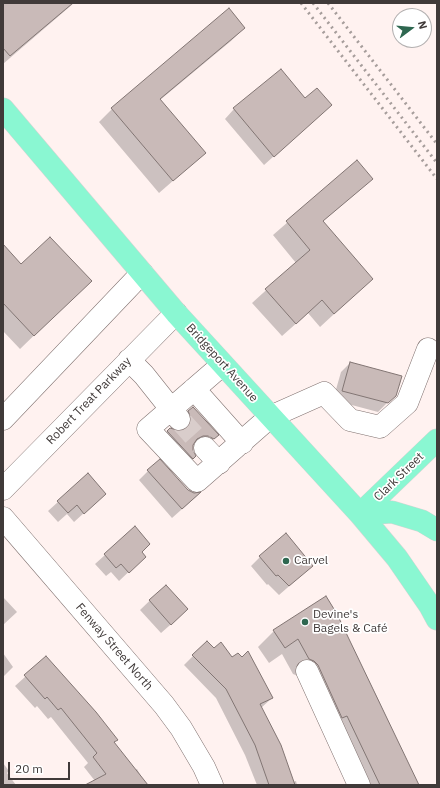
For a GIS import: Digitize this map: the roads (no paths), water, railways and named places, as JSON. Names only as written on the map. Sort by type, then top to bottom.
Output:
[{"type":"main road","name":"Bridgeport Avenue","points":[[3,109],[176,313],[360,514],[435,608]]},
{"type":"main road","name":"Clark Street","points":[[360,514],[437,440]]},
{"type":"main road","points":[[360,514],[381,512],[400,514],[422,521],[437,530]]},
{"type":"street","points":[[3,419],[142,273]]},
{"type":"street","name":"Robert Treat Parkway","points":[[3,489],[176,313]]},
{"type":"street","points":[[222,364],[194,389],[175,414],[148,429],[198,481],[212,455],[242,443],[270,417],[324,392],[350,420],[380,427],[407,403],[428,349]]},
{"type":"street","points":[[129,360],[144,375],[175,414]]},
{"type":"street","points":[[194,389],[242,443]]},
{"type":"street","name":"Fenway Street North","points":[[3,518],[164,705],[181,728],[212,785]]},
{"type":"street","points":[[307,671],[359,785]]},
{"type":"tunnel","points":[[179,419],[205,448]]},
{"type":"railway","points":[[301,3],[437,179]]},
{"type":"railway","points":[[313,3],[437,163]]},
{"type":"railway","points":[[328,3],[437,144]]},
{"type":"place","name":"Carvel","points":[[286,561]]},
{"type":"place","name":"Devine's Bagels & Café","points":[[305,622]]}]
